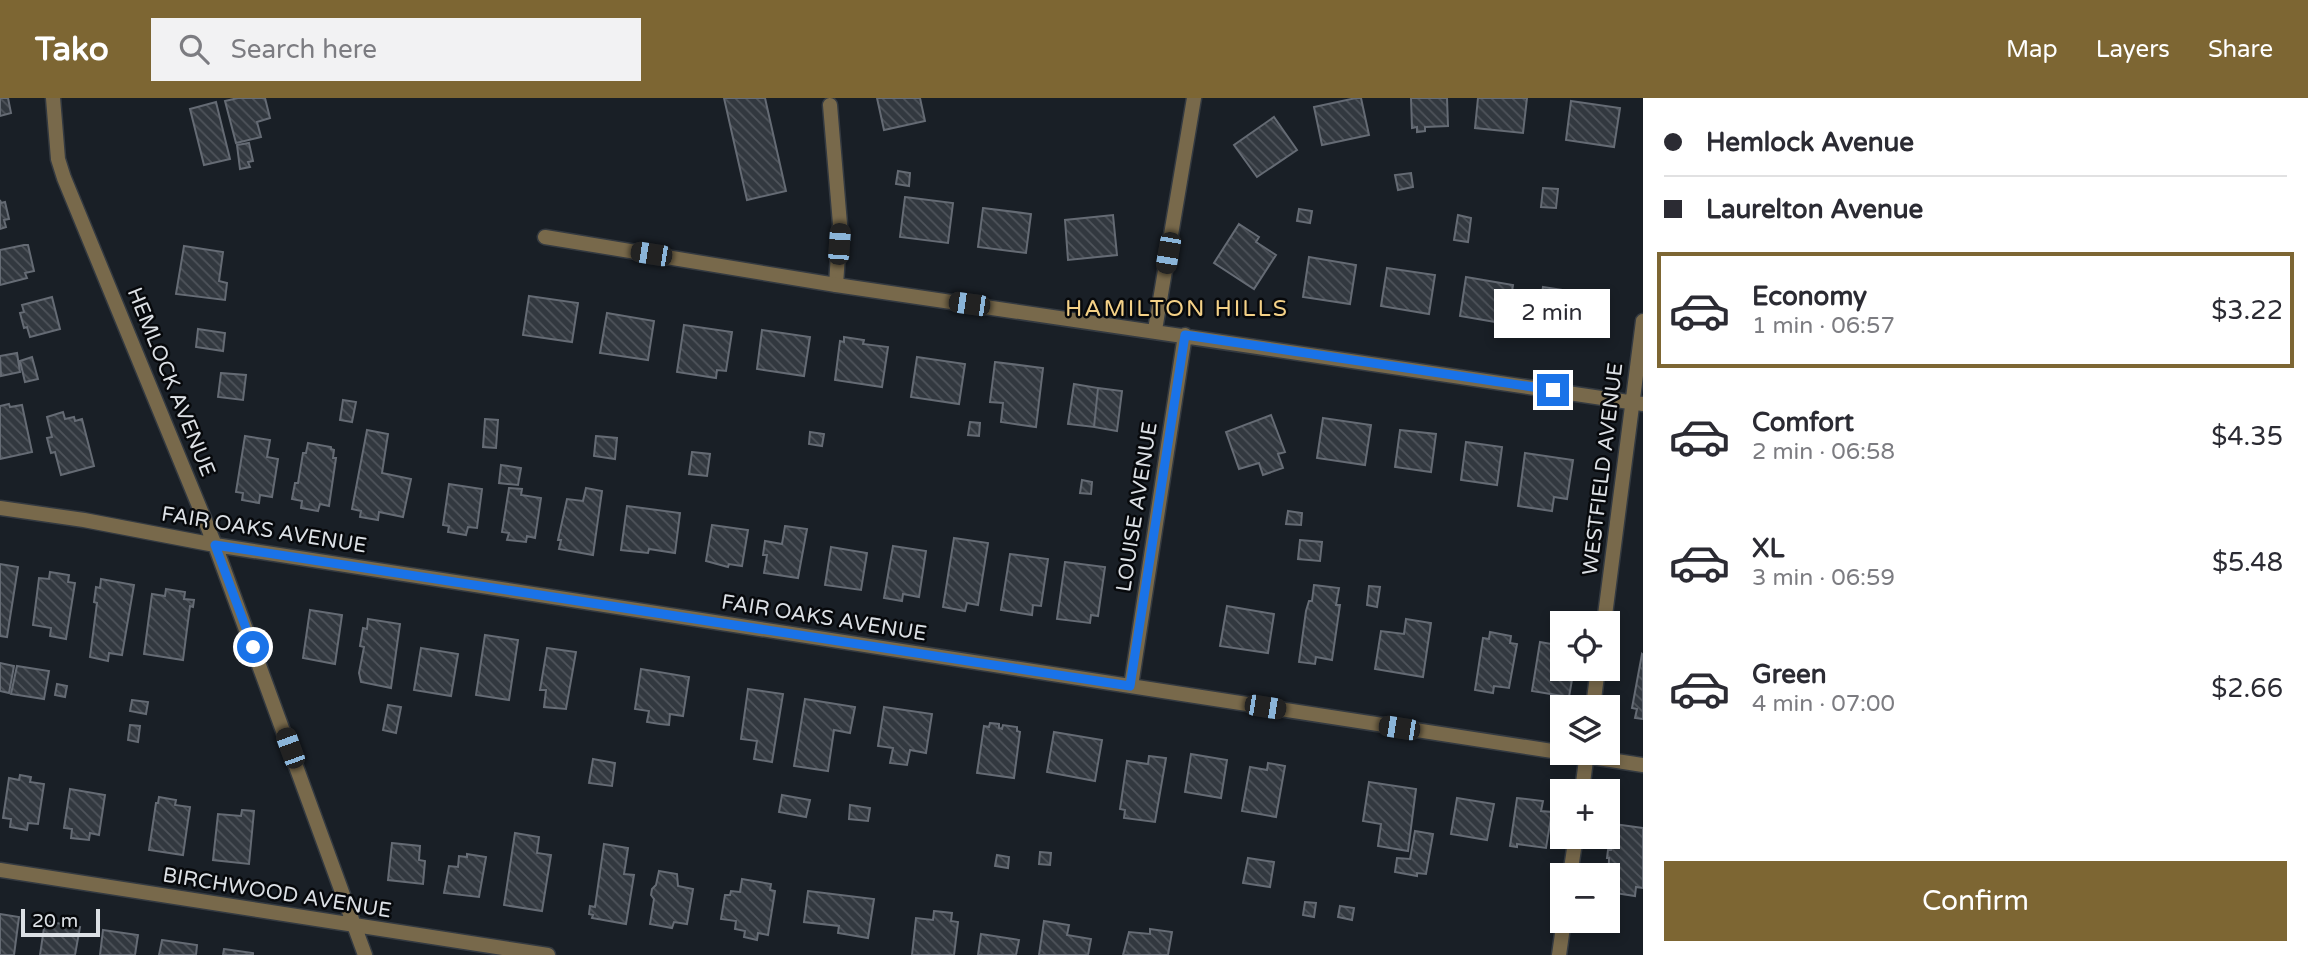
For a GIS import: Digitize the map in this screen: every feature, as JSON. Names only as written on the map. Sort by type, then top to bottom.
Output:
[{"type":"street","name":"HEMLOCK AVENUE","points":[[53,98],[61,169],[215,545],[365,955]]},
{"type":"street","points":[[1155,330],[1194,98]]},
{"type":"street","points":[[830,105],[840,224],[836,285]]},
{"type":"street","points":[[545,237],[836,285],[1638,403]]},
{"type":"street","name":"WESTFIELD AVENUE","points":[[1606,611],[1638,403],[1643,321]]},
{"type":"street","name":"LOUISE AVENUE","points":[[1130,686],[1185,335]]},
{"type":"street","name":"FAIR OAKS AVENUE","points":[[0,508],[84,520],[215,545],[1550,749]]},
{"type":"street","name":"FAIR OAKS AVENUE","points":[[1620,761],[1643,765]]},
{"type":"street","name":"BIRCHWOOD AVENUE","points":[[0,870],[548,955]]},
{"type":"street","points":[[1559,955],[1562,933]]},
{"type":"building","points":[[0,98],[8,98],[11,113],[0,116]]},
{"type":"building","points":[[265,98],[270,118],[257,122],[261,137],[236,143],[225,101]]},
{"type":"building","points":[[724,98],[765,98],[786,191],[747,200]]},
{"type":"building","points":[[877,98],[920,98],[925,121],[884,130]]},
{"type":"building","points":[[1361,98],[1369,135],[1322,145],[1314,107]]},
{"type":"building","points":[[1411,98],[1447,98],[1448,126],[1425,127],[1425,131],[1417,132],[1417,127],[1412,128]]},
{"type":"building","points":[[1478,98],[1527,98],[1523,133],[1475,128]]},
{"type":"building","points":[[1571,101],[1620,108],[1614,147],[1566,140]]},
{"type":"building","points":[[216,102],[230,159],[204,165],[190,109]]},
{"type":"building","points":[[1274,117],[1297,150],[1257,177],[1234,145]]},
{"type":"building","points":[[249,143],[253,161],[248,162],[250,167],[240,169],[237,145]]},
{"type":"building","points":[[898,171],[910,173],[909,186],[896,184]]},
{"type":"building","points":[[1411,173],[1413,187],[1398,190],[1395,175]]},
{"type":"building","points":[[1543,188],[1558,189],[1556,208],[1541,207]]},
{"type":"building","points":[[905,197],[953,203],[948,243],[900,237]]},
{"type":"building","points":[[0,200],[1,203],[5,202],[9,219],[4,220],[6,227],[0,229]]},
{"type":"building","points":[[983,208],[1031,214],[1026,253],[978,247]]},
{"type":"building","points":[[1299,209],[1312,211],[1310,223],[1297,221]]},
{"type":"building","points":[[1113,215],[1117,255],[1068,260],[1065,220]]},
{"type":"building","points":[[1458,215],[1471,218],[1468,242],[1454,240]]},
{"type":"building","points":[[1239,224],[1259,237],[1256,242],[1276,255],[1254,289],[1214,263]]},
{"type":"building","points":[[28,245],[34,271],[25,273],[27,278],[0,285],[0,250]]},
{"type":"building","points":[[184,246],[223,252],[219,281],[227,283],[225,300],[176,294]]},
{"type":"building","points":[[1309,257],[1356,265],[1350,304],[1303,297]]},
{"type":"building","points":[[1387,268],[1435,275],[1429,314],[1381,306]]},
{"type":"building","points":[[1466,277],[1513,285],[1507,324],[1460,316]]},
{"type":"building","points":[[1543,287],[1589,294],[1583,333],[1537,326]]},
{"type":"building","points":[[529,296],[578,303],[572,342],[523,335]]},
{"type":"building","points":[[52,297],[60,329],[30,337],[20,313],[24,312],[22,305]]},
{"type":"building","points":[[607,313],[654,321],[648,360],[600,353]]},
{"type":"building","points":[[684,325],[732,332],[726,371],[717,370],[716,378],[677,372]]},
{"type":"building","points":[[198,329],[225,333],[223,351],[196,347]]},
{"type":"building","points":[[762,330],[810,337],[804,376],[757,369]]},
{"type":"building","points":[[844,337],[864,340],[863,344],[888,347],[882,387],[835,380],[840,341],[844,342]]},
{"type":"building","points":[[17,353],[20,372],[1,376],[0,356]]},
{"type":"building","points":[[32,357],[38,379],[25,382],[20,361]]},
{"type":"building","points":[[917,357],[965,364],[959,404],[911,397]]},
{"type":"building","points":[[995,362],[1043,368],[1036,427],[1001,422],[1003,403],[990,402]]},
{"type":"building","points":[[221,373],[246,375],[243,400],[218,397]]},
{"type":"building","points":[[1074,384],[1098,388],[1094,427],[1068,424]]},
{"type":"building","points":[[1098,388],[1122,391],[1117,431],[1094,427]]},
{"type":"building","points":[[343,400],[356,402],[352,422],[340,420]]},
{"type":"building","points":[[9,404],[10,407],[22,405],[32,452],[0,459],[0,406]]},
{"type":"building","points":[[63,412],[65,419],[82,419],[94,466],[61,475],[55,452],[51,453],[47,438],[52,437],[47,417]]},
{"type":"building","points":[[1271,415],[1285,452],[1278,454],[1283,468],[1263,475],[1259,463],[1239,469],[1226,432]]},
{"type":"building","points":[[1323,418],[1371,425],[1365,465],[1317,458]]},
{"type":"building","points":[[485,419],[498,420],[496,448],[483,447]]},
{"type":"building","points":[[970,422],[980,423],[979,436],[968,435]]},
{"type":"building","points":[[367,430],[388,434],[382,473],[411,479],[403,517],[379,512],[378,520],[360,517],[361,511],[352,509]]},
{"type":"building","points":[[1400,430],[1436,434],[1431,472],[1395,467]]},
{"type":"building","points":[[810,432],[824,434],[822,446],[809,444]]},
{"type":"building","points":[[245,436],[270,440],[267,457],[278,459],[272,497],[260,495],[259,503],[242,500],[243,493],[236,492]]},
{"type":"building","points":[[596,436],[617,438],[615,459],[594,456]]},
{"type":"building","points":[[1466,442],[1502,447],[1497,485],[1461,480]]},
{"type":"building","points":[[308,443],[331,447],[334,450],[333,458],[336,458],[329,506],[320,504],[318,511],[301,508],[302,501],[292,499]]},
{"type":"building","points":[[692,452],[710,454],[707,476],[689,474]]},
{"type":"building","points":[[1525,453],[1573,460],[1567,499],[1554,497],[1552,511],[1518,506]]},
{"type":"building","points":[[501,465],[521,468],[518,485],[499,483]]},
{"type":"building","points":[[1082,480],[1092,482],[1091,494],[1080,493]]},
{"type":"building","points":[[449,484],[482,489],[477,528],[468,527],[466,535],[448,532],[449,526],[443,525]]},
{"type":"building","points":[[509,488],[522,489],[521,495],[541,498],[535,538],[527,536],[526,542],[507,540],[509,533],[502,532]]},
{"type":"building","points":[[586,488],[602,491],[593,555],[559,549],[561,540],[558,540],[567,499],[583,501]]},
{"type":"building","points":[[627,506],[680,513],[675,553],[649,549],[648,553],[621,550]]},
{"type":"building","points":[[1288,511],[1302,513],[1301,525],[1286,524]]},
{"type":"building","points":[[712,525],[748,530],[742,566],[729,564],[728,567],[706,561]]},
{"type":"building","points":[[785,526],[807,529],[798,578],[764,573],[767,555],[763,555],[765,541],[782,544]]},
{"type":"building","points":[[954,538],[988,543],[978,605],[967,603],[965,611],[943,607]]},
{"type":"building","points":[[1300,540],[1322,542],[1320,561],[1298,559]]},
{"type":"building","points":[[893,546],[926,551],[919,597],[903,594],[902,601],[884,598]]},
{"type":"building","points":[[831,547],[867,553],[861,590],[825,585]]},
{"type":"building","points":[[1010,554],[1048,559],[1041,606],[1033,605],[1032,615],[1001,610]]},
{"type":"building","points":[[1065,562],[1105,567],[1098,616],[1091,615],[1090,623],[1057,619]]},
{"type":"building","points":[[0,564],[18,567],[7,637],[0,636]]},
{"type":"building","points":[[50,572],[69,575],[68,582],[75,583],[66,639],[50,636],[51,628],[33,625],[39,578],[49,579]]},
{"type":"building","points":[[101,579],[134,585],[122,655],[109,653],[108,661],[90,657],[97,603],[94,602],[96,587],[100,588]]},
{"type":"building","points":[[1314,585],[1339,588],[1336,605],[1340,605],[1332,660],[1316,657],[1315,664],[1299,662],[1306,611],[1309,601],[1312,601]]},
{"type":"building","points":[[1369,586],[1380,587],[1377,607],[1367,605]]},
{"type":"building","points":[[166,589],[185,592],[184,599],[194,600],[193,607],[190,606],[183,660],[144,654],[152,594],[165,596]]},
{"type":"building","points":[[1227,606],[1274,614],[1268,653],[1220,646]]},
{"type":"building","points":[[310,610],[342,615],[335,664],[303,658]]},
{"type":"building","points":[[368,619],[400,624],[391,688],[361,682],[359,673],[364,647],[360,646],[363,628],[367,629]]},
{"type":"building","points":[[1406,619],[1431,623],[1423,677],[1375,669],[1381,631],[1404,634]]},
{"type":"building","points":[[1490,632],[1511,636],[1510,643],[1517,644],[1509,688],[1494,686],[1493,693],[1475,690],[1483,638],[1489,639]]},
{"type":"building","points":[[485,635],[518,640],[509,700],[476,695]]},
{"type":"building","points":[[1540,642],[1550,644],[1550,681],[1572,681],[1569,695],[1532,691]]},
{"type":"building","points":[[421,648],[458,654],[451,696],[414,690]]},
{"type":"building","points":[[547,648],[576,652],[566,709],[544,707],[546,690],[540,690]]},
{"type":"building","points":[[1642,654],[1643,719],[1635,718],[1637,709],[1632,708]]},
{"type":"building","points":[[0,663],[14,666],[9,693],[0,691]]},
{"type":"building","points":[[17,666],[49,671],[44,699],[11,694]]},
{"type":"building","points":[[641,669],[689,677],[683,716],[670,714],[669,725],[660,724],[647,722],[649,711],[635,709]]},
{"type":"building","points":[[57,684],[67,686],[65,697],[55,695]]},
{"type":"building","points":[[748,689],[783,694],[772,762],[754,759],[757,741],[741,739]]},
{"type":"building","points":[[805,699],[855,707],[850,733],[834,730],[828,771],[794,766]]},
{"type":"building","points":[[132,700],[148,702],[146,714],[130,711]]},
{"type":"building","points":[[388,705],[401,707],[396,733],[383,730]]},
{"type":"building","points":[[884,707],[932,714],[926,753],[910,750],[907,765],[890,763],[893,748],[878,746]]},
{"type":"building","points":[[990,723],[999,724],[1002,729],[1003,725],[1017,727],[1020,732],[1014,778],[977,773],[984,726],[989,727]]},
{"type":"building","points":[[130,725],[140,726],[138,742],[128,740]]},
{"type":"building","points":[[1054,732],[1102,740],[1095,781],[1047,772]]},
{"type":"building","points":[[1191,754],[1227,760],[1221,798],[1185,792]]},
{"type":"building","points":[[1149,756],[1166,758],[1155,822],[1124,818],[1125,810],[1120,809],[1127,761],[1148,764]]},
{"type":"building","points":[[593,759],[615,763],[612,786],[589,783]]},
{"type":"building","points":[[1268,763],[1285,766],[1276,817],[1242,811],[1250,767],[1267,770]]},
{"type":"building","points":[[20,775],[31,777],[30,782],[44,784],[38,824],[28,823],[27,830],[10,827],[11,819],[3,818],[9,778],[19,780]]},
{"type":"building","points":[[1369,782],[1416,789],[1408,851],[1378,846],[1381,824],[1363,821]]},
{"type":"building","points":[[70,789],[105,795],[99,835],[90,833],[89,840],[71,838],[72,829],[64,828]]},
{"type":"building","points":[[782,795],[810,800],[806,817],[779,812]]},
{"type":"building","points":[[159,797],[176,800],[175,805],[190,807],[183,855],[149,850]]},
{"type":"building","points":[[1457,798],[1494,804],[1487,840],[1451,834]]},
{"type":"building","points":[[1517,798],[1543,801],[1541,811],[1550,812],[1546,848],[1517,844],[1517,847],[1510,846]]},
{"type":"building","points":[[850,805],[870,808],[868,821],[849,819]]},
{"type":"building","points":[[242,810],[254,811],[249,864],[213,860],[218,814],[241,816]]},
{"type":"building","points":[[1620,825],[1643,828],[1643,888],[1636,887],[1635,896],[1620,894],[1620,863],[1609,863],[1608,850],[1620,849]]},
{"type":"building","points":[[1415,831],[1433,834],[1426,874],[1417,873],[1417,876],[1395,872],[1397,858],[1410,859]]},
{"type":"building","points":[[515,833],[539,837],[537,853],[551,855],[542,911],[504,905]]},
{"type":"building","points":[[392,843],[420,846],[419,860],[425,861],[423,884],[388,880]]},
{"type":"building","points":[[604,844],[628,848],[624,874],[634,875],[626,924],[592,918],[593,915],[589,914],[590,906],[595,907]]},
{"type":"building","points":[[1040,852],[1051,853],[1050,865],[1039,864]]},
{"type":"building","points":[[467,854],[486,857],[479,897],[444,893],[449,866],[458,867],[459,856],[467,857]]},
{"type":"building","points":[[997,855],[1009,857],[1008,868],[995,866]]},
{"type":"building","points":[[1248,858],[1274,862],[1270,887],[1243,883]]},
{"type":"building","points":[[659,871],[677,874],[678,886],[693,889],[687,924],[674,922],[672,928],[650,924],[654,899],[651,895],[652,889],[656,885]]},
{"type":"building","points":[[742,879],[771,884],[770,890],[775,891],[768,935],[758,933],[757,940],[744,937],[745,931],[735,929],[736,921],[721,919],[725,895],[730,895],[731,891],[740,892]]},
{"type":"building","points":[[808,891],[874,899],[868,938],[838,933],[839,926],[804,922]]},
{"type":"building","points":[[1305,902],[1316,903],[1314,917],[1303,915]]},
{"type":"building","points":[[1340,906],[1354,908],[1352,920],[1338,917]]},
{"type":"building","points":[[934,911],[952,913],[951,921],[958,922],[954,955],[912,955],[916,918],[933,920]]},
{"type":"building","points":[[0,914],[19,917],[14,955],[0,955]]},
{"type":"building","points":[[45,921],[80,927],[75,955],[40,955]]},
{"type":"building","points":[[1044,921],[1069,925],[1067,935],[1091,939],[1088,955],[1039,955]]},
{"type":"building","points":[[1150,929],[1172,932],[1168,955],[1123,955],[1129,932],[1150,934]]},
{"type":"building","points":[[103,930],[138,935],[135,955],[100,955]]},
{"type":"building","points":[[981,934],[1019,940],[1016,955],[978,955]]},
{"type":"building","points":[[162,940],[197,945],[196,955],[159,955]]},
{"type":"building","points":[[224,949],[253,953],[253,955],[223,955]]},
{"type":"district","name":"HAMILTON HILLS","points":[[1177,309]]},
{"type":"route","points":[[253,647],[215,545],[1130,686],[1185,335],[1553,390]]}]
